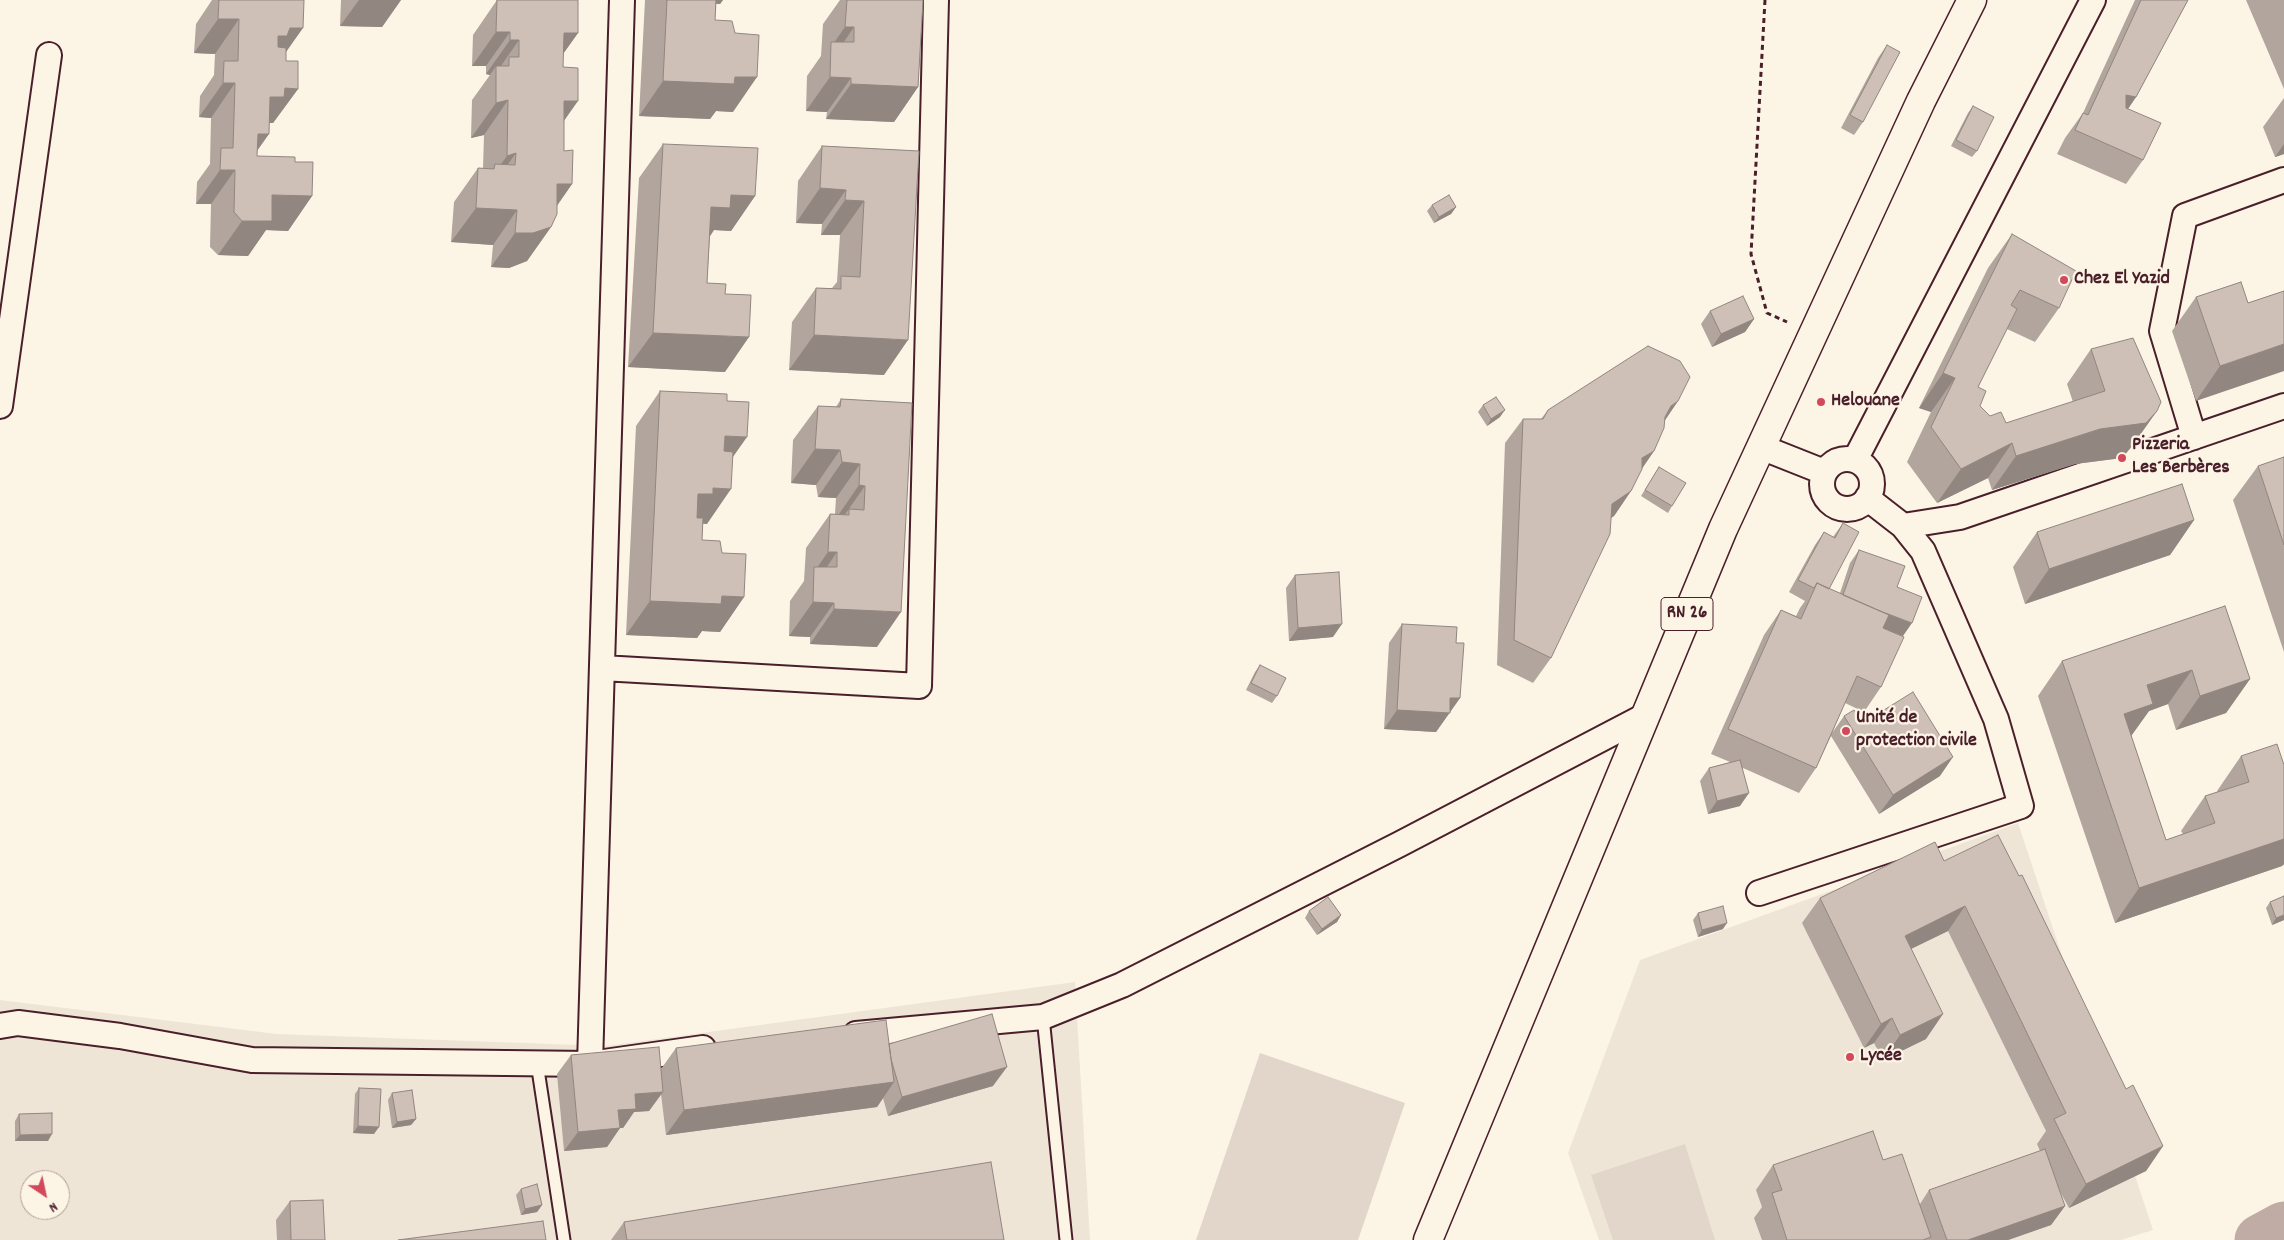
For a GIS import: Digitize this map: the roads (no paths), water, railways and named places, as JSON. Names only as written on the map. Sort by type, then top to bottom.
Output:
[{"type":"main road","name":"RN 26","points":[[1428,1240],[1723,529],[1921,101],[1972,0]]},
{"type":"street","points":[[590,1064],[622,0]]},
{"type":"street","points":[[602,668],[919,686],[936,0]]},
{"type":"street","points":[[1855,460],[2093,0]]},
{"type":"street","points":[[0,406],[49,55]]},
{"type":"street","points":[[2194,437],[2162,331],[2185,216],[2284,180]]},
{"type":"street","points":[[1903,526],[1960,518],[2284,406]]},
{"type":"street","points":[[1761,446],[1824,472]]},
{"type":"street","points":[[1845,458],[1855,460],[1867,468],[1871,476],[1872,483],[1867,498],[1854,508],[1846,509],[1831,504],[1822,489],[1824,472],[1836,461],[1845,458]]},
{"type":"street","points":[[1759,893],[2021,806],[1996,719],[1923,551],[1903,526],[1867,498]]},
{"type":"street","points":[[837,1035],[1043,1017],[1122,985],[1400,844],[1645,716]]},
{"type":"street","points":[[0,1026],[18,1023],[120,1036],[252,1060],[590,1064],[720,1046]]},
{"type":"lane","points":[[1043,1017],[1066,1240]]},
{"type":"lane","points":[[537,1063],[564,1240]]},
{"type":"waterway","points":[[2260,1240],[2284,1227]]},
{"type":"place","name":"Chez El Yazid","points":[[2064,280]]},
{"type":"place","name":"Helouane","points":[[1821,402]]},
{"type":"place","name":"Pizzeria Les Berbères","points":[[2122,458]]},
{"type":"place","name":"Unité de protection civile","points":[[1846,731]]},
{"type":"place","name":"Lycée","points":[[1850,1057]]}]
